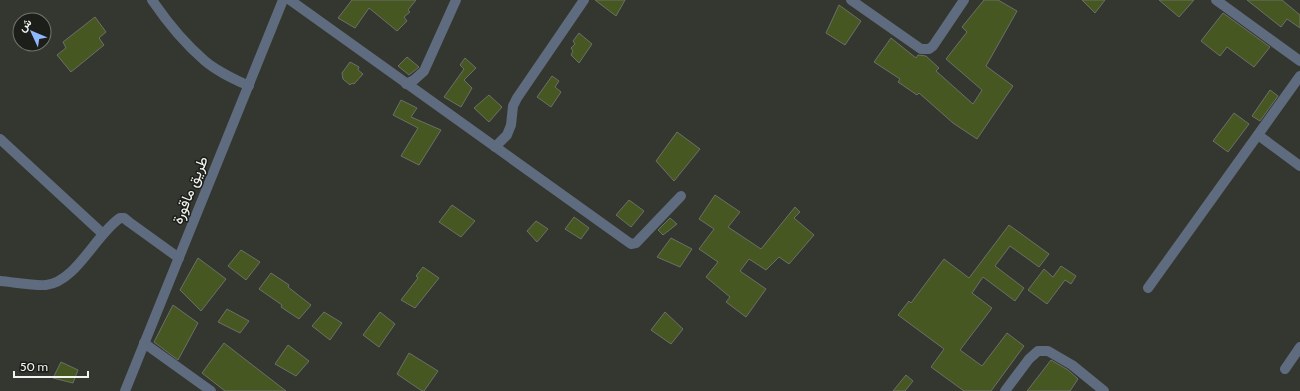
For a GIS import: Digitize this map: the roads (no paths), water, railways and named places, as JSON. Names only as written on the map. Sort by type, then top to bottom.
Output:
[{"type":"street","points":[[152,0],[177,32],[205,61],[228,76],[249,86]]},
{"type":"street","name":"طريق ماقورة","points":[[125,391],[283,0]]},
{"type":"street","points":[[290,0],[631,244],[636,243],[681,196]]},
{"type":"street","points":[[406,84],[414,80],[424,70],[456,0]]},
{"type":"street","points":[[495,147],[507,135],[511,125],[513,106],[517,98],[584,0]]},
{"type":"street","points":[[851,0],[921,49],[928,49],[933,46],[964,0]]},
{"type":"street","points":[[1216,0],[1300,61]]},
{"type":"street","points":[[1148,288],[1300,76]]},
{"type":"street","points":[[1258,135],[1300,166]]},
{"type":"street","points":[[0,139],[103,234]]},
{"type":"street","points":[[0,281],[46,285],[57,282],[75,267],[103,234],[116,220],[120,218],[124,218],[179,258]]},
{"type":"street","points":[[144,343],[212,391]]},
{"type":"street","points":[[1285,369],[1300,347]]},
{"type":"street","points":[[1005,391],[1029,359],[1038,351],[1048,351],[1072,365],[1104,391]]}]
